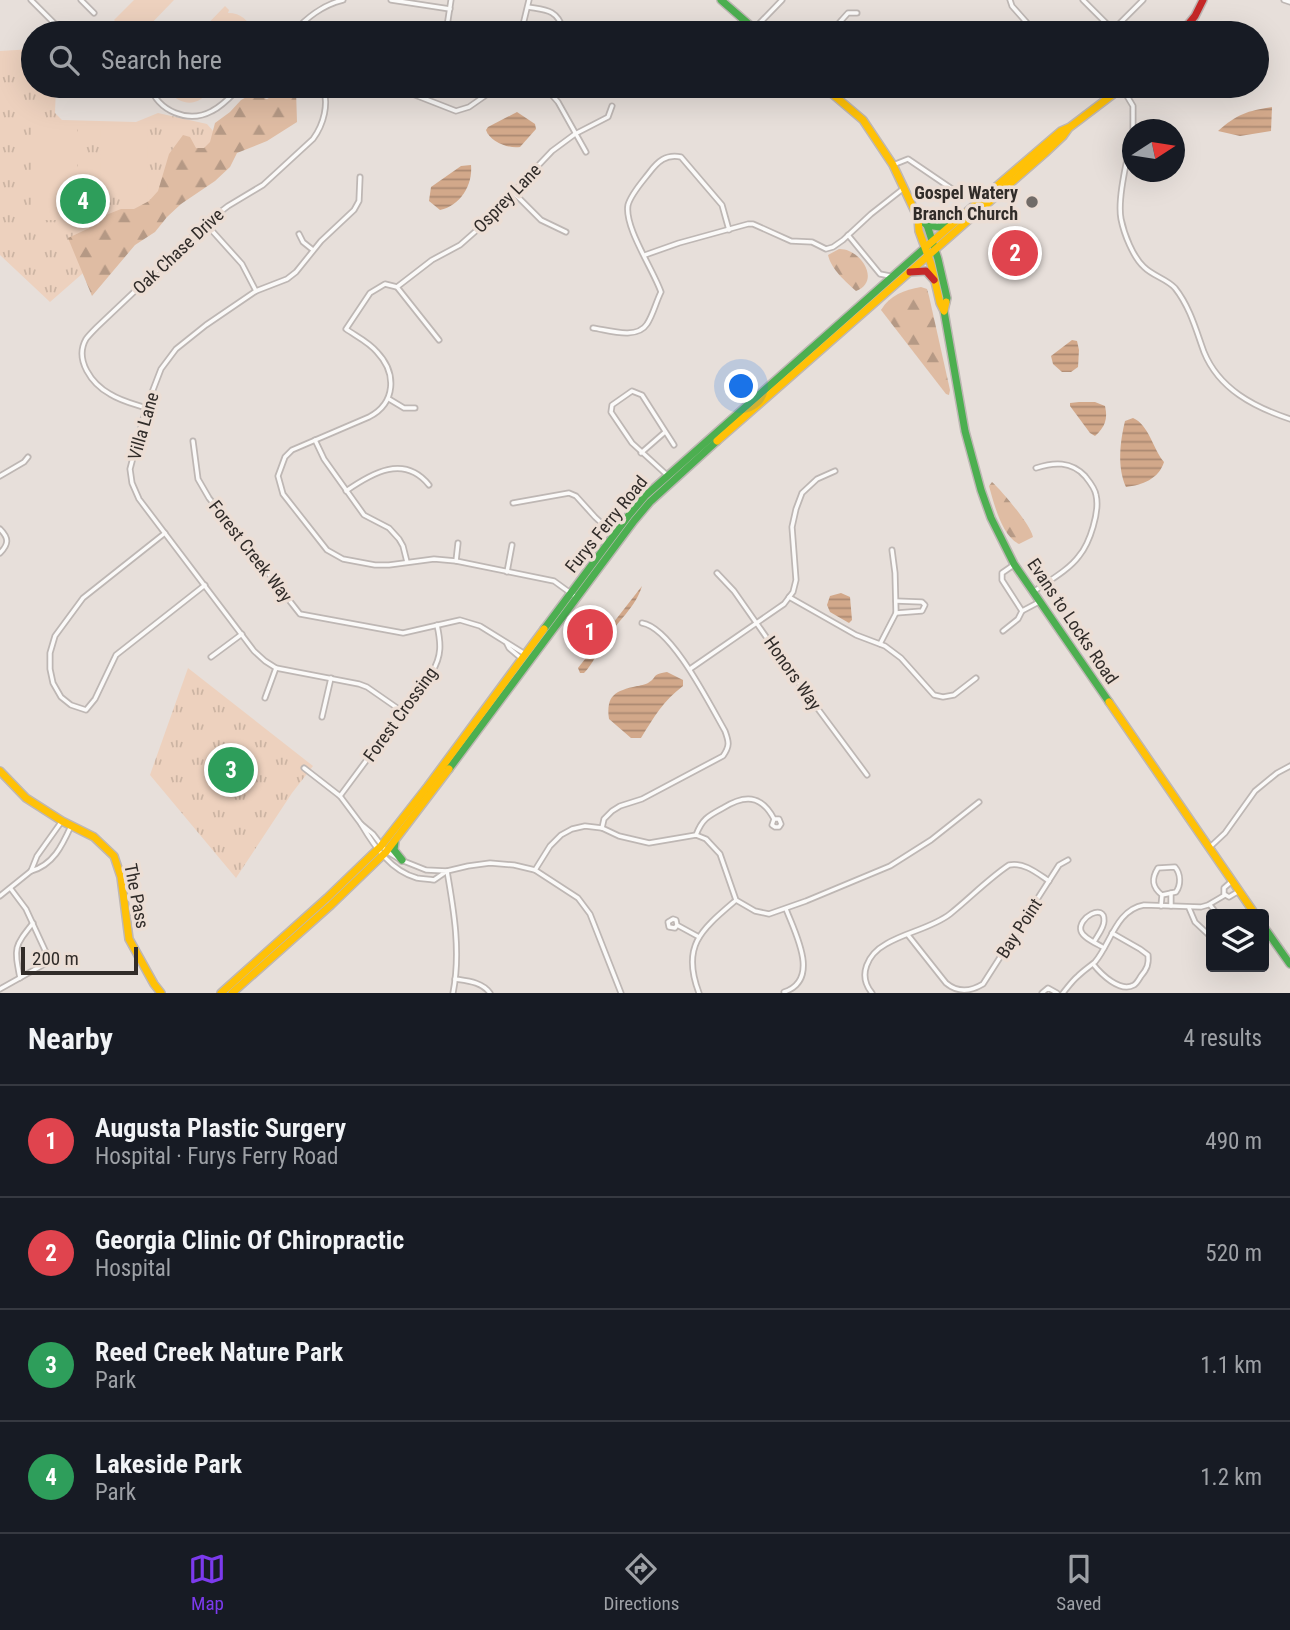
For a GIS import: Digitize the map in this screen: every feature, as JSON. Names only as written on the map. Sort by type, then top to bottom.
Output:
[{"type":"main road","points":[[720,0],[744,21]]},
{"type":"main road","points":[[1191,21],[1203,0]]},
{"type":"main road","name":"Evans to Locks Road","points":[[837,98],[863,120],[893,164],[918,218],[919,231],[944,311],[967,440],[988,510],[1004,547],[1032,592],[1252,909]]},
{"type":"main road","name":"Furys Ferry Road","points":[[382,850],[524,657],[650,502],[1070,127],[1107,98]]},
{"type":"main road","name":"Furys Ferry Road","points":[[232,993],[327,898],[395,840],[433,791],[614,535],[645,496],[925,247],[1061,131],[1070,127]]},
{"type":"main road","name":"Evans to Locks Road","points":[[918,218],[927,225],[935,250],[947,298],[944,311]]},
{"type":"main road","points":[[927,225],[940,227],[955,221]]},
{"type":"main road","points":[[910,272],[926,271],[936,282]]},
{"type":"main road","name":"The Pass","points":[[0,771],[26,798],[94,837],[114,856],[121,877],[129,939],[161,993]]},
{"type":"main road","points":[[395,840],[394,850],[402,860]]},
{"type":"main road","points":[[1269,934],[1290,964]]},
{"type":"main road","name":"Furys Ferry Road","points":[[221,993],[287,939]]},
{"type":"street","points":[[31,0],[52,21]]},
{"type":"street","points":[[81,0],[94,13]]},
{"type":"street","points":[[305,21],[321,9],[343,0]]},
{"type":"street","points":[[391,0],[450,9]]},
{"type":"street","points":[[448,21],[451,0]]},
{"type":"street","points":[[524,21],[529,0]]},
{"type":"street","points":[[764,21],[782,0]]},
{"type":"street","points":[[1010,0],[1025,21]]},
{"type":"street","points":[[1083,0],[1101,21]]},
{"type":"street","points":[[1122,21],[1143,0]]},
{"type":"street","points":[[1284,0],[1290,2]]},
{"type":"street","points":[[528,7],[550,11],[560,21]]},
{"type":"street","points":[[841,21],[848,13],[857,13]]},
{"type":"street","points":[[156,98],[165,107],[181,115],[194,116],[216,110],[228,98]]},
{"type":"street","name":"Oak Chase Drive","points":[[146,408],[103,390],[87,372],[82,355],[86,339],[206,224],[228,206],[263,185],[313,139],[320,130],[326,98]]},
{"type":"street","points":[[423,98],[456,111],[469,107],[482,98]]},
{"type":"street","points":[[554,98],[586,152]]},
{"type":"street","points":[[1129,98],[1133,106],[1133,119]]},
{"type":"street","name":"Osprey Lane","points":[[388,399],[390,383],[384,360],[375,349],[346,329],[370,293],[385,284],[397,287],[432,260],[460,245],[552,151],[575,134],[608,117],[612,106]]},
{"type":"street","points":[[593,328],[632,333],[640,331],[646,327],[661,292],[629,224],[628,203],[662,159],[671,155],[681,157],[722,205],[729,230]]},
{"type":"street","points":[[893,164],[908,159],[958,193]]},
{"type":"street","name":"Villa Lane","points":[[276,668],[254,651],[139,499],[132,483],[130,469],[146,408],[161,369],[176,349],[256,291],[287,279],[296,272],[332,229],[354,210],[359,201],[360,177]]},
{"type":"street","points":[[1124,182],[1120,216],[1127,239],[1143,267],[1174,286],[1192,315],[1205,355],[1218,377],[1248,401],[1290,419]]},
{"type":"street","points":[[645,255],[748,224],[791,241],[833,247],[904,188]]},
{"type":"street","points":[[513,192],[541,220],[566,232]]},
{"type":"street","points":[[206,224],[242,264],[256,291]]},
{"type":"street","points":[[299,234],[303,242],[313,250]]},
{"type":"street","points":[[848,235],[880,274],[893,276]]},
{"type":"street","points":[[880,274],[880,288]]},
{"type":"street","points":[[397,287],[439,340]]},
{"type":"street","points":[[667,475],[632,443],[611,412],[614,402],[632,391],[638,392],[674,445]]},
{"type":"street","points":[[415,408],[404,408],[388,399],[379,412],[292,450],[285,457],[278,476],[283,494],[327,550],[343,559],[374,565],[434,559],[456,561],[554,580],[573,594]]},
{"type":"street","points":[[641,453],[666,432]]},
{"type":"street","points":[[315,440],[324,459],[364,515],[389,528],[399,539],[407,562]]},
{"type":"street","name":"Forest Creek Way","points":[[193,441],[198,479],[209,498],[300,614],[403,633],[460,620],[480,626],[512,645],[524,657]]},
{"type":"street","points":[[0,475],[28,457]]},
{"type":"street","points":[[1032,592],[1079,556],[1090,536],[1097,495],[1080,471],[1070,466],[1048,464],[1036,468]]},
{"type":"street","points":[[346,491],[373,474],[393,469],[411,471],[429,485]]},
{"type":"street","points":[[690,668],[784,604],[793,592],[796,580],[792,527],[796,509],[803,494],[817,479],[835,471]]},
{"type":"street","points":[[513,503],[569,493],[576,496],[614,535]]},
{"type":"street","points":[[0,530],[6,535],[7,543],[0,553]]},
{"type":"street","points":[[166,533],[83,598],[55,636],[50,653],[51,676],[61,696],[71,705],[86,710],[95,699],[116,655],[205,585]]},
{"type":"street","points":[[456,561],[458,543]]},
{"type":"street","points":[[507,572],[512,545]]},
{"type":"street","points":[[880,644],[896,613],[892,550]]},
{"type":"street","points":[[1015,564],[1002,573],[1002,580],[1022,611]]},
{"type":"street","name":"Honors Way","points":[[717,573],[734,591],[867,775]]},
{"type":"street","points":[[789,597],[856,635],[880,644],[901,658],[934,695],[954,695],[976,678]]},
{"type":"street","points":[[896,601],[922,602],[925,606],[922,611],[896,613]]},
{"type":"street","points":[[1003,631],[1018,619],[1022,611],[1039,602]]},
{"type":"street","points":[[602,828],[604,819],[612,811],[642,799],[723,756],[729,748],[725,731],[690,668],[650,624],[642,623]]},
{"type":"street","name":"Forest Crossing","points":[[340,796],[437,664],[441,648],[437,625]]},
{"type":"street","points":[[211,657],[242,634]]},
{"type":"street","points":[[265,698],[276,668],[359,684],[403,712]]},
{"type":"street","points":[[322,717],[331,678]]},
{"type":"street","points":[[1209,848],[1226,833],[1255,792],[1290,766]]},
{"type":"street","points":[[304,768],[340,796],[397,868],[420,878],[434,880],[447,871]]},
{"type":"street","points":[[696,835],[704,819],[736,800],[745,798],[762,805],[774,819]]},
{"type":"street","points":[[535,870],[550,845],[561,835],[585,826],[602,828],[619,836],[649,843],[696,835],[706,839],[720,854],[736,900],[755,911],[769,914],[890,866],[931,840],[979,802]]},
{"type":"street","points":[[31,871],[37,856],[62,821]]},
{"type":"street","points":[[0,896],[31,871],[43,867],[52,859],[71,826]]},
{"type":"street","points":[[382,850],[422,869],[447,871],[490,863],[535,870],[578,898],[590,914],[621,993]]},
{"type":"street","name":"Bay Point","points":[[908,935],[953,989],[965,992],[977,988],[983,984],[1059,865],[1068,860]]},
{"type":"street","points":[[872,993],[865,981],[864,972],[869,960],[887,943],[949,915],[1009,865],[1017,863],[1049,881]]},
{"type":"street","points":[[1175,867],[1180,880],[1179,887],[1175,892],[1162,895],[1153,886],[1158,868],[1175,867]]},
{"type":"street","points":[[420,878],[422,869]]},
{"type":"street","points":[[447,871],[456,933],[456,979],[453,993]]},
{"type":"street","points":[[1225,895],[1223,890],[1232,881]]},
{"type":"street","points":[[0,989],[50,961],[26,909],[11,889]]},
{"type":"street","points":[[1063,993],[1093,963],[1127,912],[1136,906],[1189,908],[1210,904],[1239,891]]},
{"type":"street","points":[[1171,893],[1171,906]]},
{"type":"street","points":[[1161,906],[1162,895]]},
{"type":"street","points":[[699,993],[693,972],[694,949],[706,927],[736,900]]},
{"type":"street","points":[[1210,904],[1214,909]]},
{"type":"street","points":[[1189,908],[1195,922],[1206,932]]},
{"type":"street","points":[[784,992],[794,988],[804,969],[786,909]]},
{"type":"street","points":[[1094,942],[1105,919],[1093,912],[1081,926],[1081,930],[1084,935],[1094,942],[1104,947]]},
{"type":"street","points":[[21,979],[16,956],[17,943],[33,923]]},
{"type":"street","points":[[677,925],[699,937]]},
{"type":"street","points":[[1093,963],[1100,973],[1121,988],[1135,985],[1144,972],[1148,965],[1148,955],[1112,933]]},
{"type":"street","points":[[456,979],[485,987],[489,993]]},
{"type":"street","points":[[1042,993],[1048,988],[1057,993]]},
{"type":"green space","points":[[134,0],[174,0],[154,21],[114,20]]},
{"type":"green space","points":[[225,6],[229,10],[228,13],[237,14],[246,21],[211,21]]},
{"type":"green space","points":[[21,50],[21,98],[56,98],[55,113],[62,120],[136,122],[158,113],[207,124],[227,147],[50,302],[0,255],[0,51]]},
{"type":"green space","points":[[176,98],[202,98],[190,103]]},
{"type":"green space","points":[[296,98],[297,122],[267,141],[237,153],[230,167],[215,181],[181,204],[155,232],[135,245],[92,296],[68,238],[98,224],[106,215],[121,209],[134,209],[149,201],[158,191],[169,154],[183,135],[190,137],[196,148],[204,148],[210,142],[215,123],[241,100]]},
{"type":"green space","points":[[32,122],[77,122],[77,220],[32,220]]},
{"type":"green space","points":[[147,126],[148,194],[101,195],[100,127]]},
{"type":"green space","points":[[839,249],[854,254],[868,273],[864,286],[856,291],[832,265],[828,255]]},
{"type":"green space","points":[[921,287],[927,289],[929,296],[949,395],[881,310],[898,294]]},
{"type":"green space","points":[[992,482],[1021,516],[1033,537],[1019,544],[1008,534],[993,502],[989,486]]},
{"type":"green space","points":[[188,668],[313,766],[236,878],[150,775]]},
{"type":"shaded area","points":[[1272,107],[1271,131],[1240,136],[1218,131],[1243,114]]},
{"type":"shaded area","points":[[517,112],[535,124],[536,129],[520,147],[505,146],[491,138],[486,130],[488,127]]},
{"type":"shaded area","points":[[471,165],[467,187],[454,204],[440,210],[429,201],[431,187],[461,166]]},
{"type":"shaded area","points":[[1072,340],[1077,341],[1079,350],[1078,367],[1071,372],[1062,372],[1053,364],[1051,356]]},
{"type":"shaded area","points":[[1095,402],[1105,406],[1105,422],[1095,436],[1070,406],[1070,403]]},
{"type":"shaded area","points":[[1133,418],[1143,426],[1164,462],[1158,473],[1149,480],[1126,487],[1120,463],[1121,446],[1125,421]]},
{"type":"shaded area","points":[[642,586],[635,601],[605,640],[590,666],[584,673],[580,673],[578,668]]},
{"type":"shaded area","points":[[841,593],[850,597],[852,620],[849,623],[830,612],[827,605],[830,596]]},
{"type":"shaded area","points":[[667,672],[683,680],[683,686],[664,704],[641,738],[631,738],[609,719],[611,699],[618,692],[647,683],[656,675]]},
{"type":"traffic: fast","points":[[721,0],[745,21]]},
{"type":"traffic: fast","points":[[918,218],[927,225],[938,259],[946,302]]},
{"type":"traffic: fast","points":[[927,225],[940,227],[949,224]]},
{"type":"traffic: fast","points":[[544,629],[645,496],[927,246]]},
{"type":"traffic: fast","points":[[944,311],[965,431],[991,518],[1014,564],[1109,702]]},
{"type":"traffic: fast","points":[[449,769],[634,521],[650,502],[717,441]]},
{"type":"traffic: fast","points":[[395,842],[394,850],[402,860]]},
{"type":"traffic: fast","points":[[1269,934],[1290,964]]},
{"type":"traffic: slow","points":[[837,98],[863,120],[893,165],[918,218],[919,231],[944,311],[946,302]]},
{"type":"traffic: slow","points":[[927,246],[1061,131],[1108,98]]},
{"type":"traffic: slow","points":[[717,441],[1045,153],[1068,129]]},
{"type":"traffic: slow","points":[[221,993],[381,846],[544,629]]},
{"type":"traffic: slow","points":[[1109,702],[1252,909]]},
{"type":"traffic: slow","points":[[232,993],[386,852],[449,769]]},
{"type":"traffic: slow","points":[[0,771],[26,798],[94,837],[114,856],[121,877],[129,939],[161,993]]},
{"type":"traffic: jam","points":[[1191,21],[1203,0]]},
{"type":"traffic: jam","points":[[910,272],[926,271],[934,280]]},
{"type":"place","name":"Lakeside Park","points":[[83,201]]},
{"type":"place","name":"Gospel Watery Branch Church","points":[[1032,202]]},
{"type":"place","name":"Georgia Clinic Of Chiropractic","points":[[1015,253]]},
{"type":"place","name":"Augusta Plastic Surgery","points":[[590,632]]},
{"type":"place","name":"Reed Creek Nature Park","points":[[231,770]]}]
